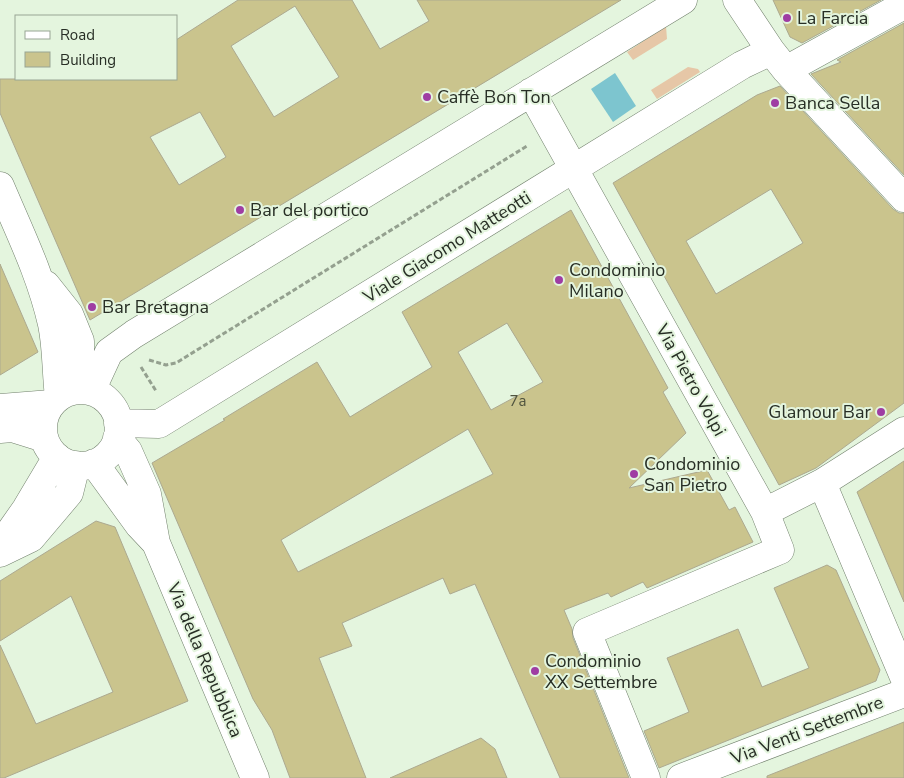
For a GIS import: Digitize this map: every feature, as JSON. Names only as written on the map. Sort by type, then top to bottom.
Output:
[{"type":"street","points":[[0,552],[32,538],[69,493],[68,456],[43,426],[45,414],[70,395],[109,352],[134,334],[683,0]]},
{"type":"street","points":[[737,0],[778,61],[904,198]]},
{"type":"street","name":"Viale Giacomo Matteotti","points":[[118,430],[159,424],[742,65],[778,61],[904,5]]},
{"type":"street","name":"Via Pietro Volpi","points":[[531,92],[765,512],[780,550],[587,632],[646,778]]},
{"type":"street","points":[[0,186],[39,276],[69,314],[80,341],[70,395]]},
{"type":"street","points":[[0,408],[70,395],[101,395],[116,412],[118,430],[112,448],[104,457],[68,456],[12,428],[0,430]]},
{"type":"street","name":"Via della Repubblica","points":[[118,430],[147,494],[156,543],[254,778]]},
{"type":"street","points":[[765,512],[822,482],[904,432]]},
{"type":"street","points":[[0,546],[26,508],[68,456]]},
{"type":"street","name":"Via della Repubblica","points":[[68,456],[156,543]]},
{"type":"street","points":[[822,482],[904,677]]},
{"type":"street","name":"Via Venti Settembre","points":[[681,778],[904,692]]},
{"type":"path","points":[[145,358],[166,365],[176,363],[525,146],[560,143]]},
{"type":"path","points":[[136,360],[159,397]]},
{"type":"shaded area","points":[[666,26],[667,39],[633,60],[627,52]]},
{"type":"shaded area","points":[[688,67],[698,69],[700,72],[657,99],[651,90]]},
{"type":"water","points":[[615,73],[636,106],[613,122],[591,89]]},
{"type":"building","points":[[238,0],[352,0],[380,49],[429,21],[417,0],[621,0],[90,320],[0,113],[0,79],[178,80],[178,39]],"holes":[[[295,6],[339,77],[274,117],[231,46]],[[200,112],[226,157],[179,185],[150,137]]]},
{"type":"building","points":[[773,0],[881,0],[802,43],[790,37]]},
{"type":"building","points":[[904,23],[904,175],[811,74],[841,62],[837,60]]},
{"type":"building","points":[[780,86],[893,209],[899,213],[904,213],[904,403],[816,468],[779,485],[613,183],[757,95]],"holes":[[[771,189],[803,243],[716,294],[686,241]]]},
{"type":"building","points":[[571,210],[668,388],[663,392],[686,433],[629,488],[707,470],[729,510],[735,507],[753,542],[647,588],[643,582],[611,597],[608,593],[564,610],[572,629],[573,638],[629,778],[560,778],[475,584],[450,594],[443,578],[342,623],[352,646],[319,658],[366,778],[290,778],[272,730],[253,699],[152,463],[317,362],[350,417],[432,367],[402,312]],"holes":[[[507,323],[543,382],[491,410],[458,352]],[[468,429],[493,474],[298,572],[281,540]]]},
{"type":"building","points":[[0,264],[38,352],[0,375]]},
{"type":"building","points":[[904,461],[904,602],[857,492]]},
{"type":"building","points":[[96,521],[115,527],[188,701],[4,778],[0,778],[0,645],[36,724],[113,692],[71,596],[0,641],[0,581]]},
{"type":"building","points":[[827,565],[836,570],[880,670],[876,681],[659,768],[644,731],[689,712],[667,658],[738,629],[762,687],[809,668],[774,588]]},
{"type":"building","points":[[904,722],[904,778],[767,778],[767,776]]},
{"type":"building","points":[[481,738],[495,749],[507,778],[390,778]]},
{"type":"place","name":"La Farcia","points":[[787,18]]},
{"type":"place","name":"Caffè Bon Ton","points":[[427,97]]},
{"type":"place","name":"Banca Sella","points":[[775,103]]},
{"type":"place","name":"Bar del portico","points":[[240,210]]},
{"type":"place","name":"Condominio Milano","points":[[559,280]]},
{"type":"place","name":"Bar Bretagna","points":[[92,307]]},
{"type":"place","name":"Glamour Bar","points":[[881,412]]},
{"type":"place","name":"Condominio San Pietro","points":[[634,474]]},
{"type":"place","name":"Condominio XX Settembre","points":[[535,671]]}]
